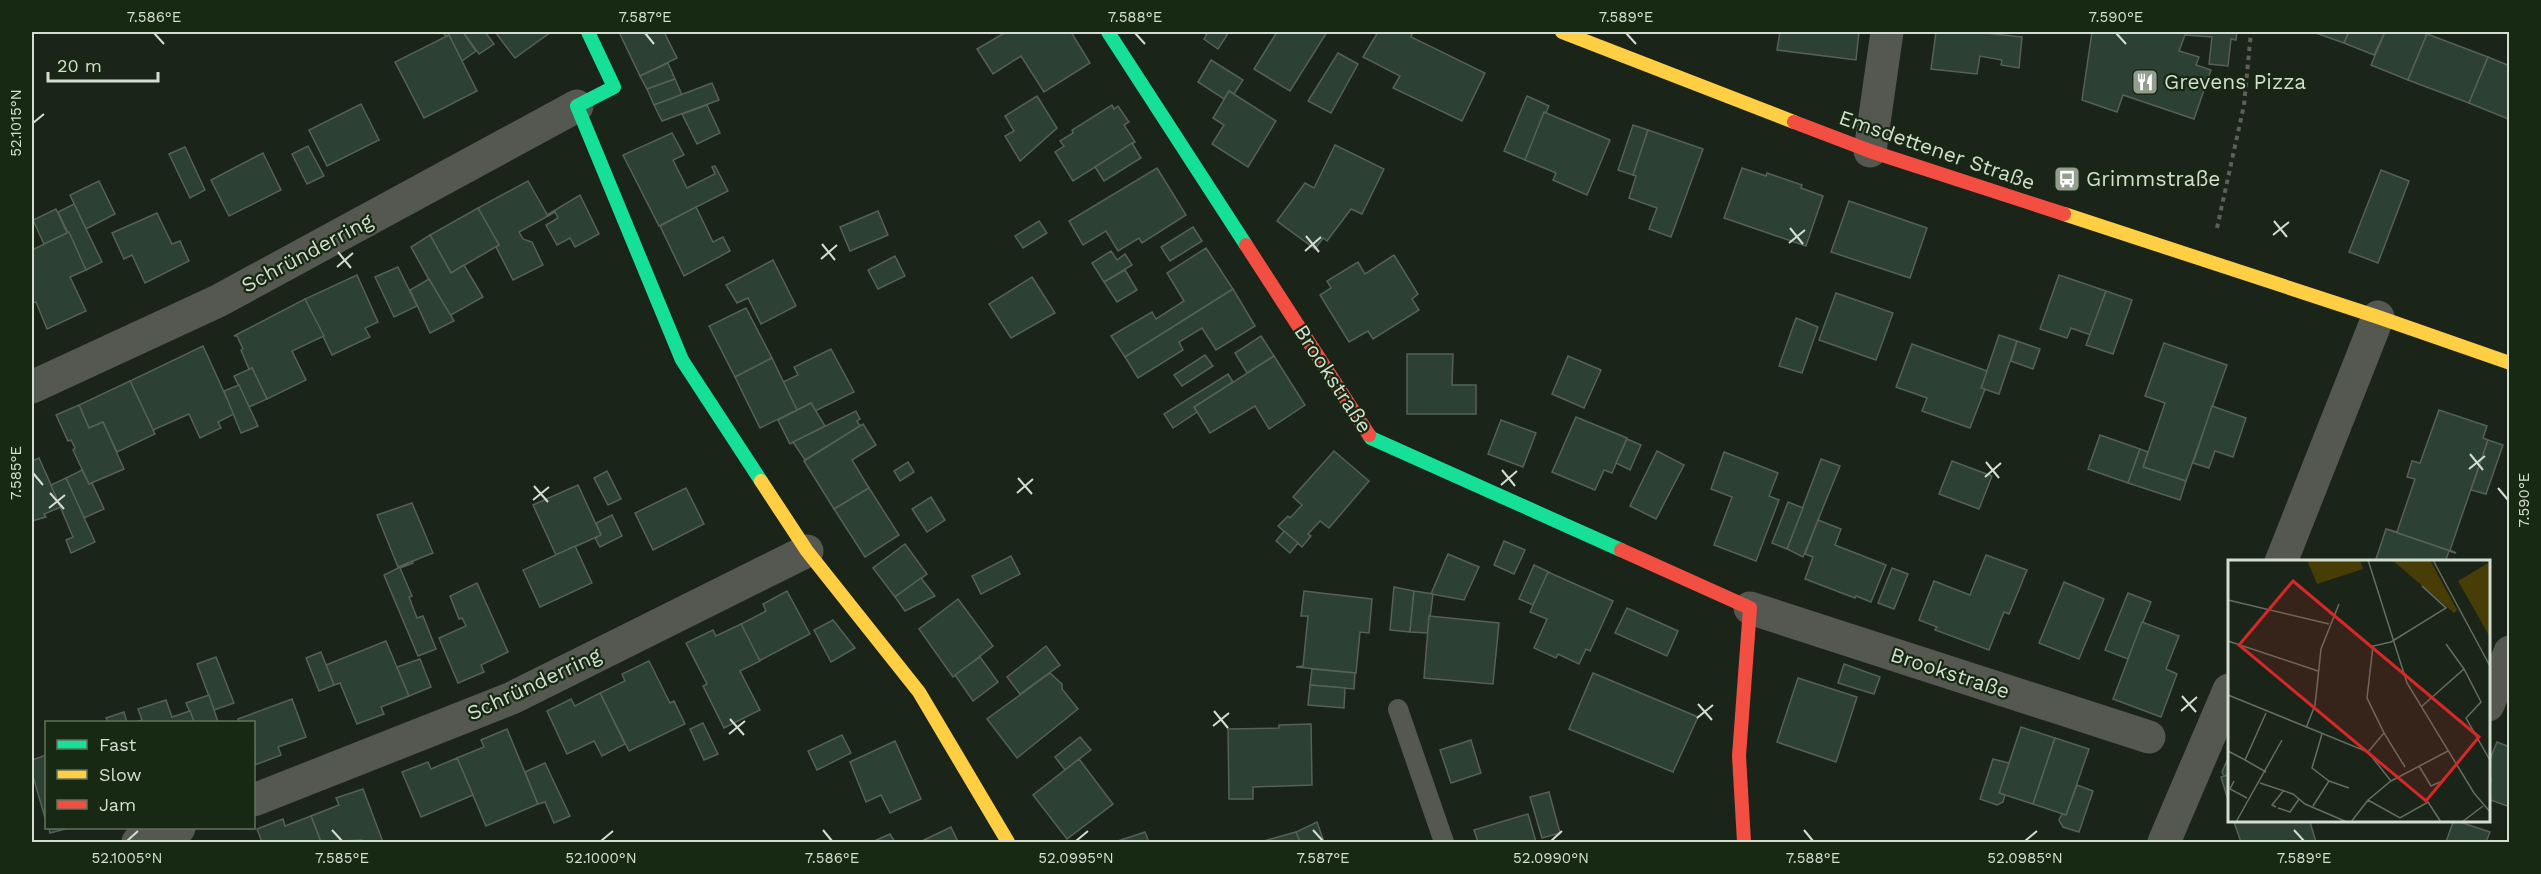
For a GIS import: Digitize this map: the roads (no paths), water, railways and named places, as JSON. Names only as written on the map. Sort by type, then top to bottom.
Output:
[{"type":"street","name":"Schründerring","points":[[32,387],[218,301],[614,87],[588,32]]},
{"type":"street","name":"Brookstraße","points":[[1108,32],[1371,438],[1750,608],[2149,737]]},
{"type":"street","name":"Emsdettener Straße","points":[[1562,32],[1870,151],[2378,316],[2510,363]]},
{"type":"street","points":[[1870,151],[1887,32]]},
{"type":"street","points":[[577,106],[682,360],[807,551],[919,692],[1008,843]]},
{"type":"street","points":[[2282,560],[2378,316]]},
{"type":"street","name":"Schründerring","points":[[255,800],[512,698],[807,551]]},
{"type":"street","points":[[1744,843],[1739,756],[1750,608]]},
{"type":"street","points":[[2490,700],[2510,652]]},
{"type":"street","points":[[2164,843],[2228,692]]},
{"type":"street","points":[[138,843],[176,829]]},
{"type":"lane","points":[[1398,709],[1444,843]]},
{"type":"place","name":"Grevens Pizza","points":[[2145,82]]},
{"type":"place","name":"Grimmstraße","points":[[2067,179]]}]
